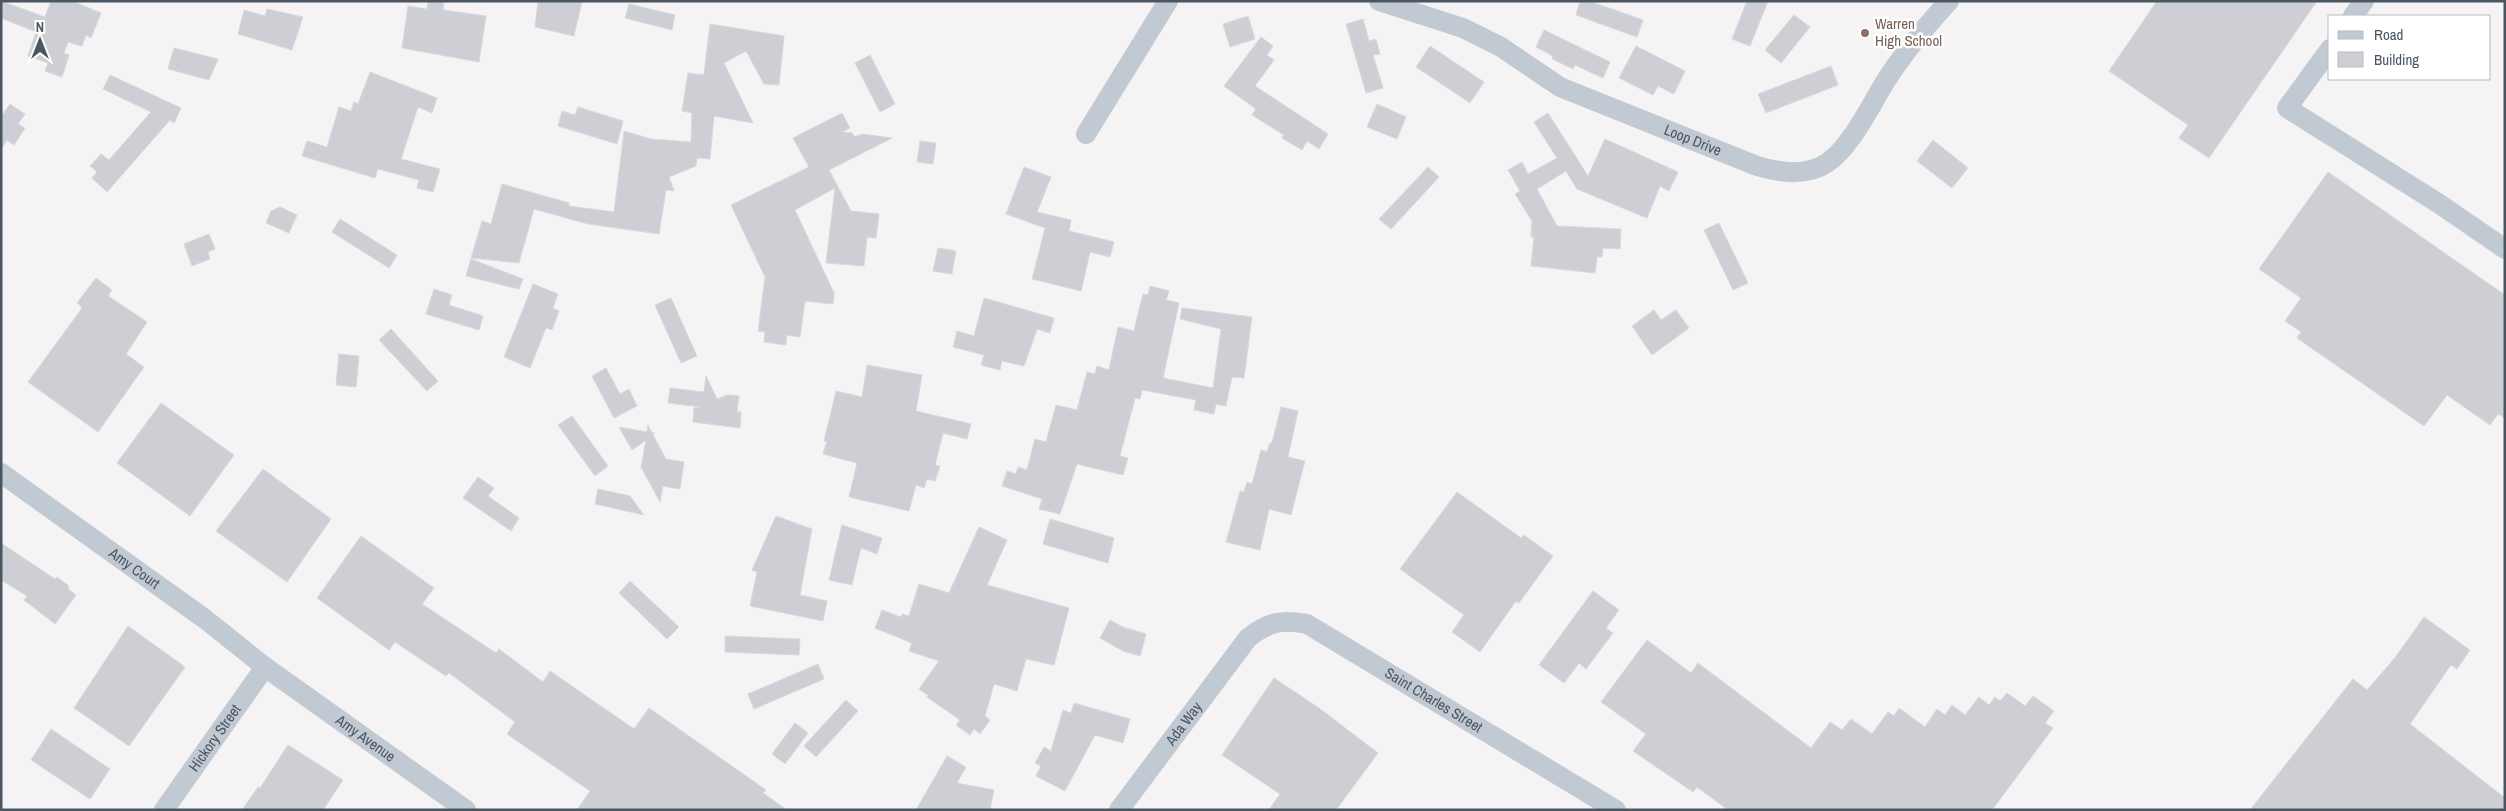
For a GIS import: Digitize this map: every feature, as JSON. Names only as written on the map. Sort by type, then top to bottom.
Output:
[{"type":"street","points":[[1086,134],[1168,1]]},
{"type":"street","name":"Loop Drive","points":[[1379,1],[1476,34],[1506,51],[1550,82],[1584,98],[1757,166],[1772,170],[1796,172],[1817,168],[1838,153],[1902,58],[1949,1]]},
{"type":"street","points":[[2354,15],[2364,1]]},
{"type":"street","points":[[2328,52],[2287,108],[2438,203],[2505,250]]},
{"type":"street","name":"Amy Court","points":[[1,473],[205,619],[265,667]]},
{"type":"street","name":"Saint Charles Street","points":[[1248,638],[1262,626],[1279,622],[1307,624],[1616,810]]},
{"type":"street","name":"Ada Way","points":[[1119,810],[1248,638]]},
{"type":"street","name":"Hickory Street","points":[[164,810],[265,667]]},
{"type":"street","name":"Amy Avenue","points":[[265,667],[466,810]]},
{"type":"building","points":[[1,1],[45,17],[51,1],[72,1],[101,13],[91,38],[86,35],[82,46],[68,42],[64,53],[69,55],[62,77],[45,71],[48,63],[28,56],[36,32],[1,18]]},
{"type":"building","points":[[428,1],[444,1],[443,10],[486,16],[479,62],[402,48],[408,6],[427,9]]},
{"type":"building","points":[[538,1],[582,1],[574,36],[535,27]]},
{"type":"building","points":[[1580,1],[1589,1],[1643,20],[1637,37],[1576,15]]},
{"type":"building","points":[[1747,1],[1768,1],[1750,46],[1732,39]]},
{"type":"building","points":[[2157,1],[2317,1],[2209,158],[2179,138],[2188,125],[2109,71]]},
{"type":"building","points":[[629,4],[675,15],[672,30],[625,18]]},
{"type":"building","points":[[267,9],[303,17],[292,50],[238,34],[244,10],[265,16]]},
{"type":"building","points":[[1794,15],[1810,27],[1781,63],[1765,50]]},
{"type":"building","points":[[1248,16],[1255,39],[1230,47],[1223,24]]},
{"type":"building","points":[[1363,19],[1369,41],[1376,39],[1380,54],[1373,55],[1383,88],[1366,93],[1346,24]]},
{"type":"building","points":[[710,24],[784,36],[779,85],[764,84],[746,51],[724,63],[753,123],[714,116],[710,159],[697,158],[696,166],[669,177],[674,191],[666,190],[659,234],[588,224],[534,209],[519,263],[471,258],[482,221],[491,224],[502,184],[569,203],[569,206],[614,212],[624,131],[651,139],[691,142],[692,113],[682,111],[688,73],[704,75]]},
{"type":"building","points":[[1544,30],[1610,62],[1603,78],[1575,65],[1573,69],[1552,59],[1553,56],[1536,47]]},
{"type":"building","points":[[1261,37],[1273,46],[1267,55],[1274,60],[1255,86],[1328,134],[1319,149],[1307,141],[1302,150],[1282,138],[1284,135],[1252,115],[1256,109],[1224,86]]},
{"type":"building","points":[[1430,46],[1484,82],[1470,103],[1416,67]]},
{"type":"building","points":[[1636,46],[1685,71],[1674,94],[1658,86],[1653,95],[1619,78]]},
{"type":"building","points":[[174,48],[218,59],[209,80],[168,69]]},
{"type":"building","points":[[870,55],[895,104],[880,112],[855,63]]},
{"type":"building","points":[[1831,66],[1838,85],[1766,113],[1758,94]]},
{"type":"building","points":[[370,72],[437,98],[432,113],[418,107],[401,159],[440,169],[433,192],[417,188],[419,180],[378,169],[375,178],[302,156],[307,141],[327,147],[339,107],[351,111],[354,102],[358,104]]},
{"type":"building","points":[[110,75],[181,108],[174,123],[170,120],[107,192],[92,178],[97,172],[90,166],[101,154],[109,160],[151,112],[103,89]]},
{"type":"building","points":[[10,104],[25,114],[18,124],[25,128],[14,145],[7,140],[1,149],[1,113],[3,114]]},
{"type":"building","points":[[1377,104],[1406,117],[1397,139],[1367,127]]},
{"type":"building","points":[[578,107],[623,121],[617,144],[558,126],[562,111],[575,115]]},
{"type":"building","points":[[842,113],[850,128],[842,132],[852,133],[855,137],[862,134],[892,138],[829,170],[851,211],[879,214],[876,238],[867,237],[864,266],[826,263],[835,188],[795,210],[834,293],[833,304],[805,301],[800,337],[787,335],[786,345],[764,342],[765,332],[758,331],[765,277],[731,205],[809,167],[793,138]]},
{"type":"building","points":[[1548,113],[1588,176],[1605,139],[1678,172],[1669,191],[1660,186],[1647,218],[1577,189],[1566,171],[1537,189],[1557,226],[1621,229],[1620,249],[1603,248],[1602,257],[1597,257],[1595,273],[1531,266],[1534,237],[1531,237],[1532,221],[1515,194],[1520,191],[1508,170],[1522,162],[1528,174],[1557,158],[1534,122]]},
{"type":"building","points":[[1933,140],[1968,168],[1952,188],[1917,161]]},
{"type":"building","points":[[920,141],[936,143],[933,164],[917,162]]},
{"type":"building","points":[[1024,167],[1051,177],[1037,212],[1071,220],[1069,231],[1114,242],[1110,257],[1090,252],[1081,291],[1032,279],[1045,228],[1006,214]]},
{"type":"building","points":[[1428,167],[1439,177],[1391,229],[1379,219]]},
{"type":"building","points":[[2328,172],[2505,295],[2505,418],[2498,414],[2490,425],[2447,395],[2424,426],[2297,338],[2301,332],[2285,321],[2301,298],[2259,269]]},
{"type":"building","points":[[280,207],[297,215],[289,233],[266,223],[271,211]]},
{"type":"building","points":[[340,219],[397,255],[389,268],[332,232]]},
{"type":"building","points":[[1719,223],[1748,283],[1733,290],[1704,230]]},
{"type":"building","points":[[209,234],[215,249],[208,252],[210,259],[192,266],[184,244]]},
{"type":"building","points":[[938,248],[956,251],[952,274],[933,271]]},
{"type":"building","points":[[471,259],[523,279],[519,289],[466,276]]},
{"type":"building","points":[[96,278],[112,290],[108,296],[147,322],[126,354],[144,367],[98,432],[28,382],[80,311],[82,307],[77,303]]},
{"type":"building","points":[[533,284],[558,294],[553,308],[559,311],[552,330],[546,328],[530,368],[504,357]]},
{"type":"building","points":[[1150,286],[1169,291],[1166,300],[1179,303],[1163,378],[1213,388],[1221,329],[1180,319],[1182,308],[1252,317],[1244,378],[1232,377],[1226,406],[1216,404],[1214,414],[1194,410],[1196,400],[1142,390],[1140,399],[1135,398],[1120,456],[1128,458],[1123,475],[1077,464],[1060,514],[1039,509],[1042,499],[1002,486],[1007,471],[1016,474],[1018,467],[1027,470],[1035,439],[1046,442],[1056,405],[1077,410],[1087,372],[1095,374],[1097,366],[1109,370],[1118,327],[1134,331],[1143,294],[1148,295]]},
{"type":"building","points":[[434,289],[452,295],[449,305],[483,316],[479,330],[426,314]]},
{"type":"building","points":[[671,298],[697,356],[681,363],[655,305]]},
{"type":"building","points":[[984,298],[1054,318],[1050,333],[1037,329],[1024,366],[1002,361],[1000,370],[981,365],[984,355],[953,347],[957,331],[974,336]]},
{"type":"building","points":[[1654,310],[1661,320],[1676,310],[1689,328],[1652,355],[1632,326]]},
{"type":"building","points":[[391,329],[438,381],[427,391],[379,340]]},
{"type":"building","points":[[339,354],[359,356],[356,387],[336,385]]},
{"type":"building","points":[[867,365],[922,375],[916,411],[971,424],[967,439],[943,433],[935,465],[940,466],[935,481],[927,479],[924,488],[916,485],[909,511],[849,497],[857,463],[823,454],[827,441],[824,441],[836,391],[862,397]]},
{"type":"building","points":[[606,368],[620,394],[629,389],[637,406],[614,418],[592,376]]},
{"type":"building","points":[[706,376],[717,399],[728,395],[739,396],[737,412],[741,412],[740,428],[693,422],[694,408],[702,407],[668,403],[670,388],[704,392]]},
{"type":"building","points":[[161,403],[234,455],[190,516],[117,463]]},
{"type":"building","points":[[1281,407],[1298,411],[1288,457],[1305,461],[1291,515],[1269,509],[1260,550],[1226,542],[1240,491],[1244,492],[1247,482],[1252,484],[1261,450],[1267,452],[1270,443],[1272,443]]},
{"type":"building","points":[[572,416],[608,466],[595,476],[558,425]]},
{"type":"building","points":[[648,425],[652,433],[655,433],[653,435],[666,459],[684,462],[680,489],[663,486],[660,502],[641,467],[646,440],[632,450],[619,427],[647,432]]},
{"type":"building","points":[[263,469],[331,519],[287,582],[216,531]]},
{"type":"building","points":[[478,477],[494,488],[488,496],[519,518],[511,531],[463,498]]},
{"type":"building","points":[[598,489],[630,496],[644,515],[595,504]]},
{"type":"building","points":[[1457,492],[1521,538],[1524,535],[1553,556],[1519,603],[1516,601],[1480,652],[1452,632],[1464,615],[1400,569]]},
{"type":"building","points":[[776,516],[812,529],[800,595],[827,601],[823,621],[750,606],[757,572],[752,570]]},
{"type":"building","points":[[1050,519],[1114,538],[1108,563],[1043,544]]},
{"type":"building","points":[[842,525],[882,538],[877,554],[861,548],[852,585],[829,580]]},
{"type":"building","points":[[979,527],[1007,540],[987,585],[1069,608],[1054,665],[1026,659],[1017,691],[994,684],[985,716],[990,720],[980,734],[974,729],[970,735],[956,725],[960,720],[927,697],[928,695],[919,689],[939,661],[909,651],[912,643],[875,628],[882,610],[901,617],[902,614],[909,616],[919,584],[949,593]]},
{"type":"building","points":[[361,536],[434,588],[422,604],[496,653],[499,649],[543,682],[550,671],[634,729],[649,708],[766,790],[763,793],[787,810],[577,810],[590,791],[507,734],[515,722],[449,673],[446,676],[395,642],[389,650],[317,598]]},
{"type":"building","points":[[1,543],[55,579],[57,577],[69,586],[68,589],[76,595],[55,624],[24,600],[27,596],[1,580]]},
{"type":"building","points":[[630,581],[679,627],[667,639],[619,593]]},
{"type":"building","points":[[1593,591],[1619,610],[1606,628],[1613,633],[1586,669],[1579,663],[1564,683],[1539,665]]},
{"type":"building","points":[[2424,617],[2470,650],[2457,669],[2451,665],[2410,724],[2505,798],[2505,810],[2250,810],[2353,679],[2367,690],[2394,659]]},
{"type":"building","points":[[1110,620],[1123,627],[1146,634],[1140,656],[1123,651],[1100,638]]},
{"type":"building","points":[[128,626],[185,667],[129,746],[74,708]]},
{"type":"building","points":[[725,636],[800,639],[799,655],[725,652]]},
{"type":"building","points":[[1647,640],[1691,673],[1698,663],[1811,748],[1830,722],[1842,730],[1851,719],[1872,734],[1888,712],[1894,716],[1899,708],[1925,727],[1937,709],[1945,715],[1952,705],[1965,715],[1979,697],[1989,705],[1995,697],[2000,701],[2007,693],[2025,706],[2033,696],[2054,711],[2045,723],[2053,728],[1992,810],[1728,810],[1697,787],[1693,792],[1633,751],[1646,734],[1601,702]]},
{"type":"building","points":[[818,664],[824,679],[754,709],[748,694]]},
{"type":"building","points":[[1274,678],[1319,708],[1378,753],[1336,810],[1269,810],[1280,794],[1222,755]]},
{"type":"building","points":[[846,700],[858,711],[816,757],[804,746]]},
{"type":"building","points":[[1074,703],[1130,719],[1123,743],[1095,735],[1065,791],[1036,776],[1041,766],[1035,763],[1044,747],[1051,751],[1063,710],[1071,713]]},
{"type":"building","points":[[795,723],[808,733],[785,764],[772,754]]},
{"type":"building","points":[[51,729],[110,769],[90,799],[31,760]]},
{"type":"building","points":[[288,745],[343,780],[323,810],[242,810],[258,787],[260,788]]},
{"type":"building","points":[[947,756],[966,767],[957,783],[994,790],[990,810],[916,810]]},
{"type":"place","name":"Warren High School","points":[[1865,33]]}]
